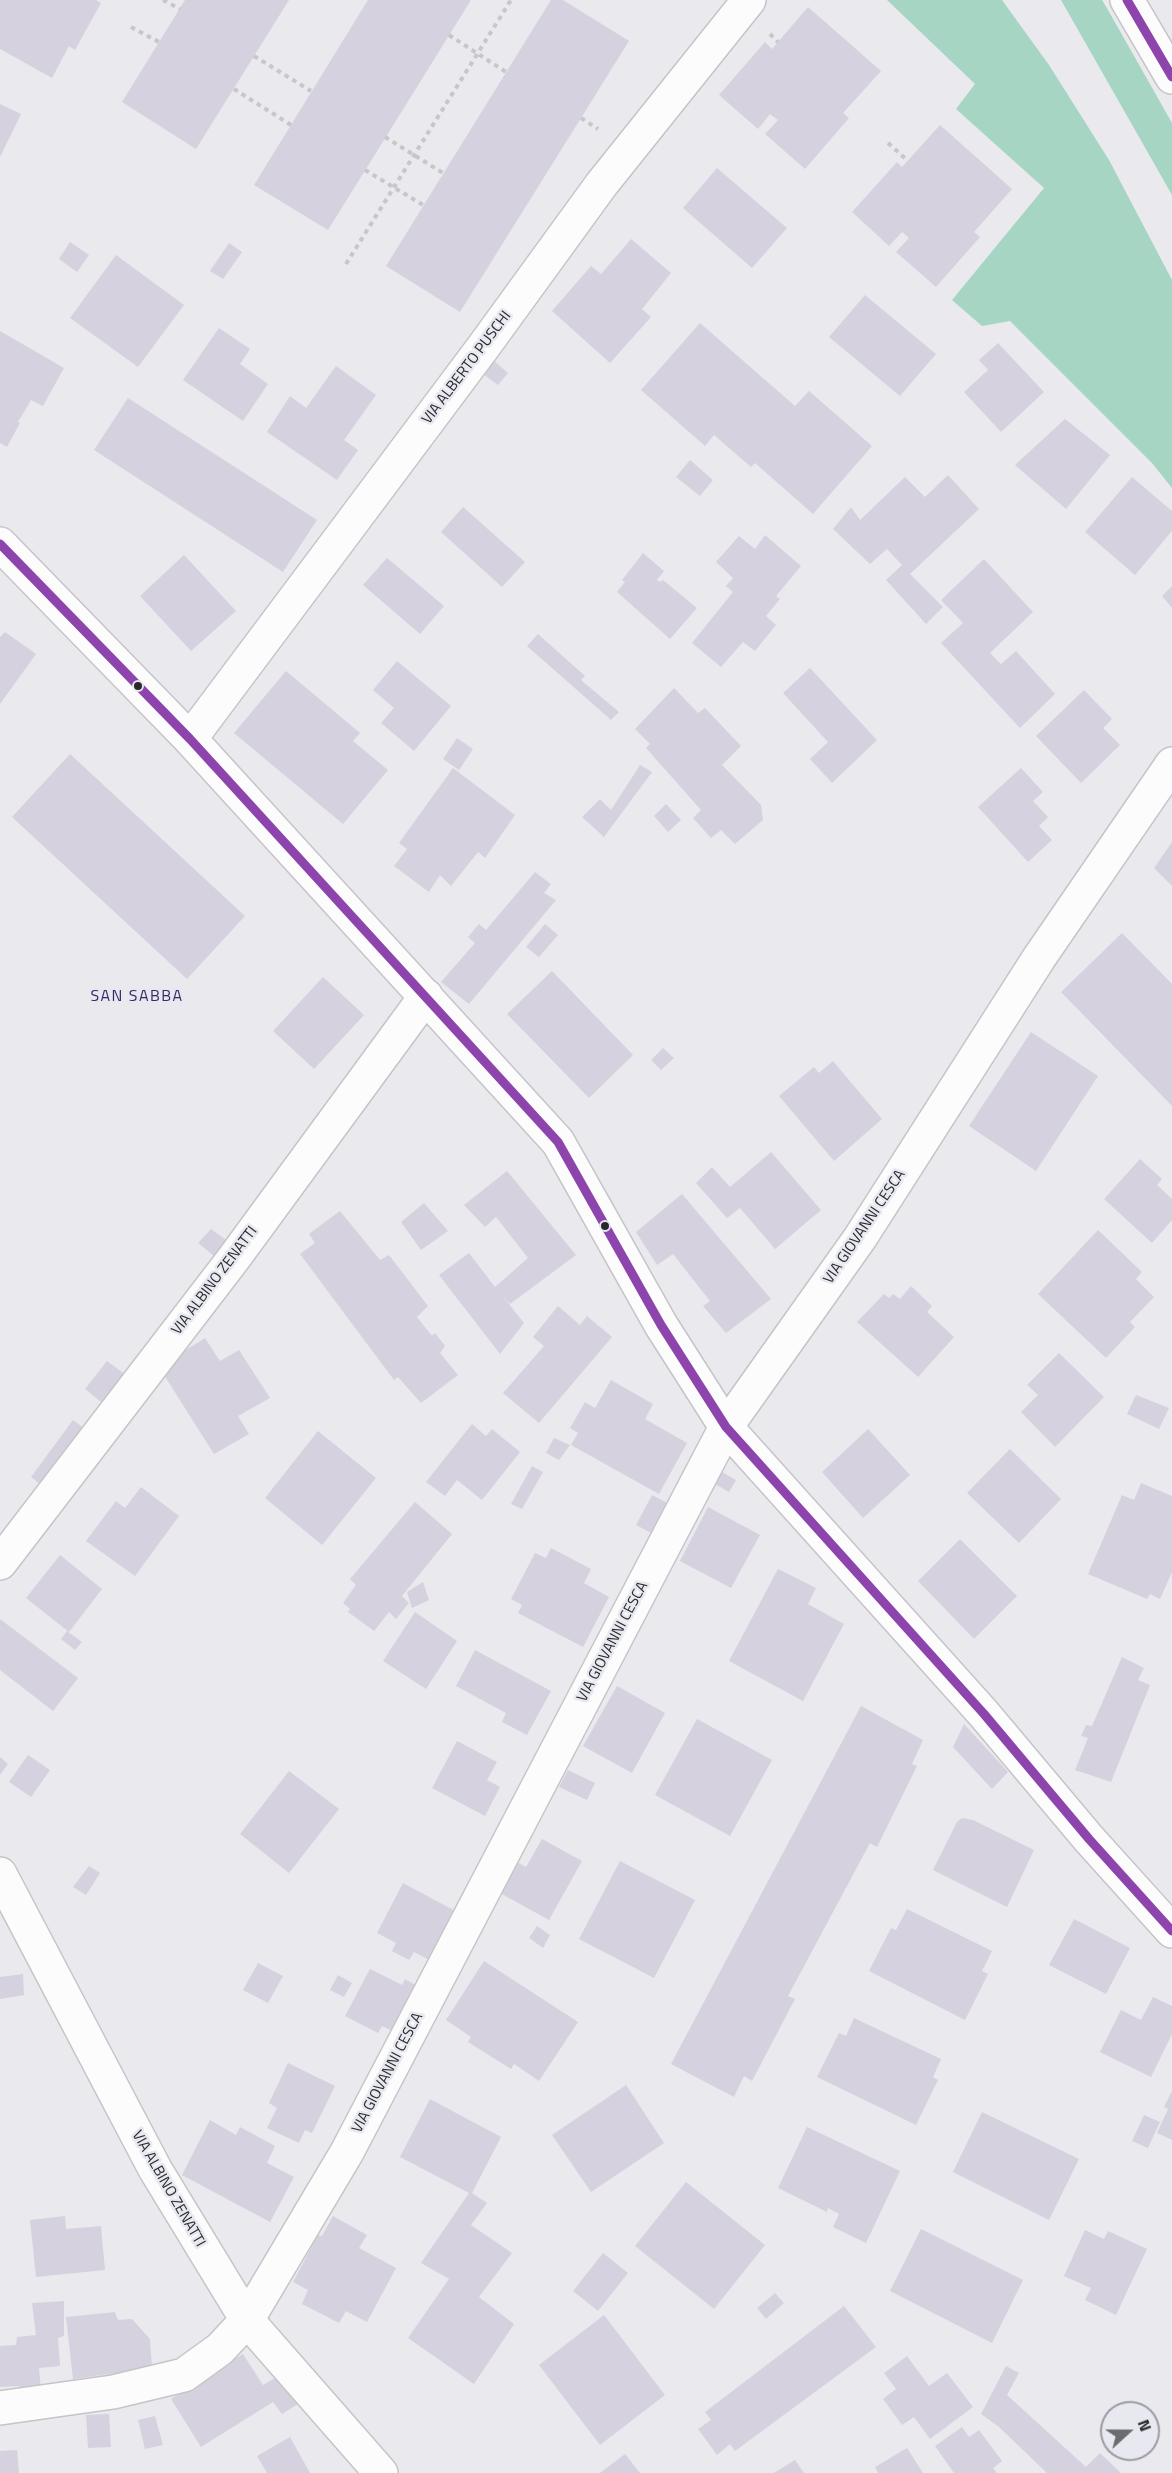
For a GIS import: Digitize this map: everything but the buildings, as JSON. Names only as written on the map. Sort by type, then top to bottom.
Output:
[{"type":"street","name":"VIA ALBERTO PUSCHI","points":[[190,739],[484,346],[601,185],[748,0]]},
{"type":"street","points":[[1127,0],[1172,77]]},
{"type":"street","points":[[0,544],[190,739],[558,1142],[661,1325],[726,1427],[984,1714],[1089,1839],[1172,1931]]},
{"type":"street","name":"VIA GIOVANNI CESCA","points":[[0,2408],[113,2392],[184,2374],[220,2349],[247,2320],[347,2152],[726,1427],[860,1238],[1039,958],[1172,764]]},
{"type":"street","name":"VIA ALBINO ZENATTI","points":[[0,1563],[234,1258],[426,996]]},
{"type":"street","name":"VIA ALBINO ZENATTI","points":[[0,1874],[155,2169],[247,2320],[381,2473]]},
{"type":"path","points":[[163,0],[180,9]]},
{"type":"path","points":[[346,264],[511,0]]},
{"type":"path","points":[[132,27],[159,42]]},
{"type":"path","points":[[449,36],[506,72]]},
{"type":"path","points":[[254,56],[311,91]]},
{"type":"path","points":[[234,89],[291,125]]},
{"type":"path","points":[[385,138],[443,173]]},
{"type":"path","points":[[888,143],[908,161]]},
{"type":"path","points":[[365,170],[423,205]]},
{"type":"green space","points":[[887,0],[1002,0],[1049,65],[1109,160],[1172,280],[1172,488],[1152,463],[1010,321],[982,326],[952,300],[1044,188],[956,109],[975,84]]},
{"type":"green space","points":[[1061,0],[1102,0],[1108,10],[1172,123],[1172,195]]},
{"type":"transit line","points":[[1127,0],[1172,77]]},
{"type":"transit line","points":[[0,544],[190,739],[558,1142],[661,1325],[726,1427],[984,1714],[1089,1839],[1172,1931]]},
{"type":"district","name":"SAN SABBA","points":[[137,997]]}]
